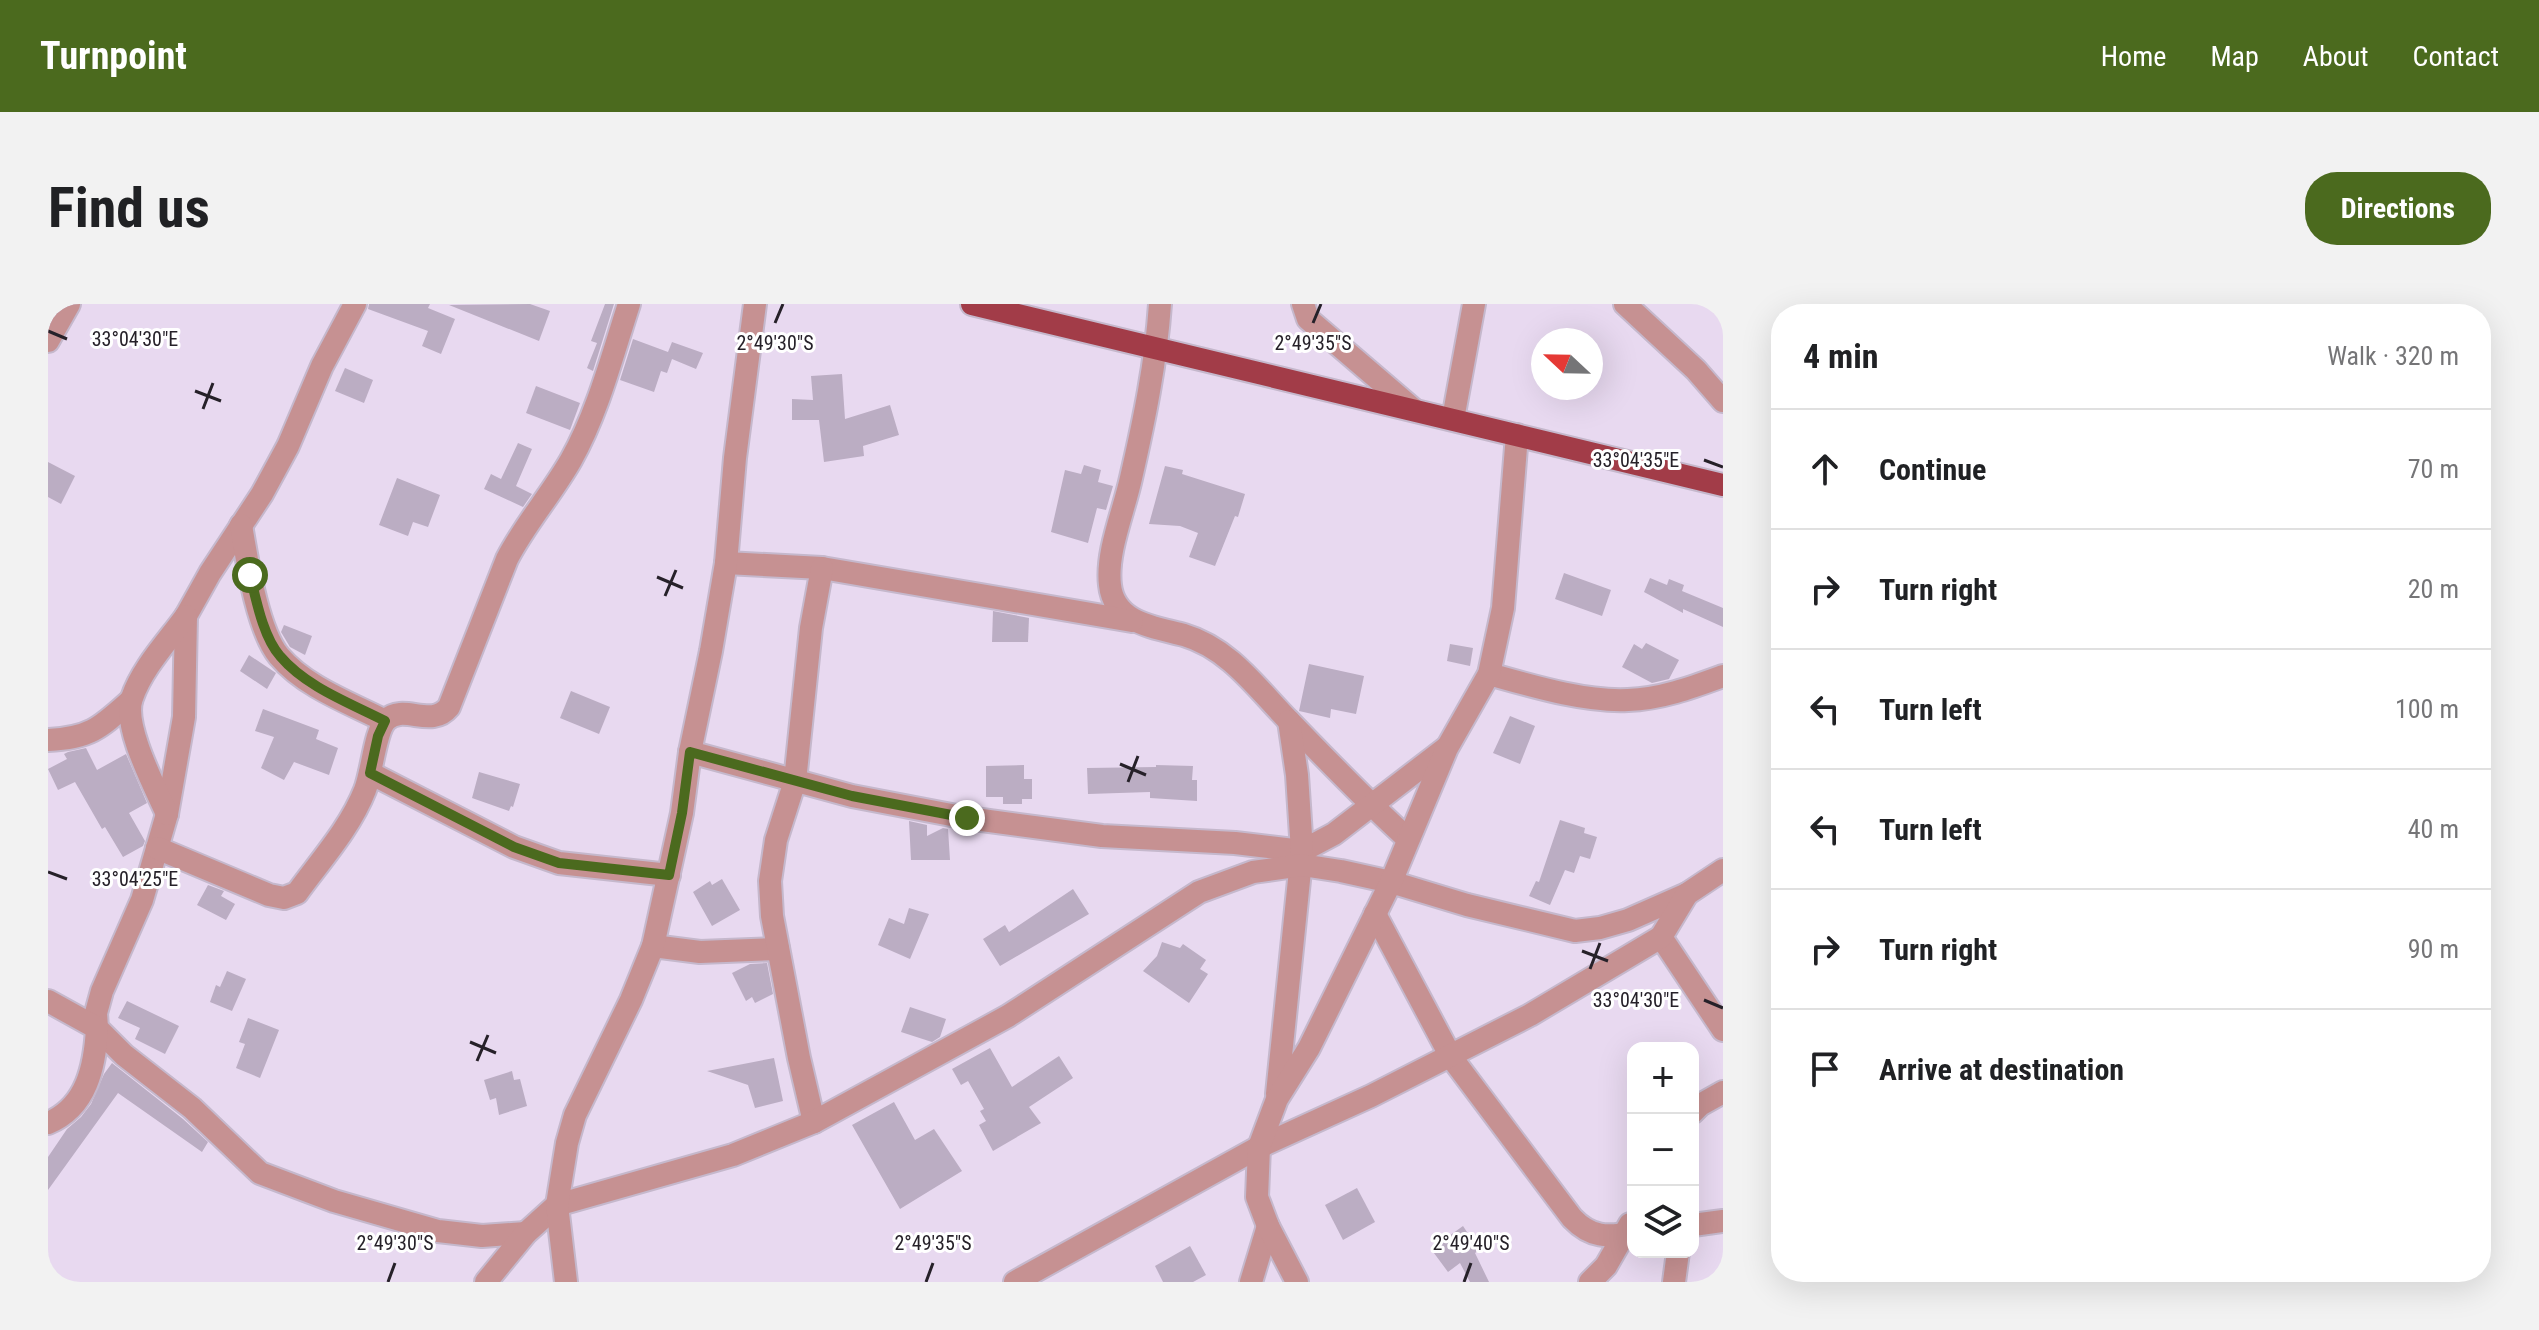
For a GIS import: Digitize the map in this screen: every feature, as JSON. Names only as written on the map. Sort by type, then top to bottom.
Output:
[{"type":"highway","points":[[972,304],[1723,485]]},
{"type":"street","points":[[48,341],[69,304]]},
{"type":"street","points":[[48,740],[77,738],[101,728],[130,701],[139,682],[186,616],[262,494],[355,304]]},
{"type":"street","points":[[157,848],[269,895],[284,898],[297,893],[349,823],[365,790],[378,736],[385,721],[397,714],[436,717],[449,707],[507,559],[519,536],[571,460],[592,418],[629,304]]},
{"type":"street","points":[[566,1282],[557,1205],[567,1143],[575,1115],[631,1000],[653,946],[669,875],[726,563],[735,458],[755,304]]},
{"type":"street","points":[[1135,622],[1118,608],[1110,588],[1109,566],[1132,477],[1157,347],[1160,304]]},
{"type":"street","points":[[1303,304],[1308,319],[1413,409]]},
{"type":"street","points":[[1453,419],[1474,304]]},
{"type":"street","points":[[1625,304],[1696,370],[1723,401]]},
{"type":"street","points":[[1297,1282],[1257,1197],[1259,1147],[1277,1099],[1309,1048],[1391,882],[1447,748],[1489,674],[1503,608],[1517,435]]},
{"type":"street","points":[[241,525],[262,619],[278,655],[308,680],[385,721]]},
{"type":"street","points":[[726,563],[822,568],[1135,622],[1188,636],[1218,650],[1243,672],[1373,807],[1408,839]]},
{"type":"street","points":[[814,1122],[778,949],[770,881],[776,840],[795,781],[811,628],[822,568]]},
{"type":"street","points":[[48,1123],[69,1110],[89,1081],[95,1059],[96,1013],[102,991],[142,900],[167,814],[184,717],[186,616]]},
{"type":"street","points":[[1489,674],[1561,693],[1628,700],[1681,691],[1723,676]]},
{"type":"street","points":[[130,701],[130,724],[167,814]]},
{"type":"street","points":[[1277,1099],[1302,858],[1297,775],[1289,721]]},
{"type":"street","points":[[486,1282],[526,1233],[557,1205],[733,1155],[814,1122],[1008,1016],[1199,892],[1302,858],[1447,748]]},
{"type":"street","points":[[690,752],[915,809],[1036,829],[1235,843],[1575,931],[1628,920],[1687,894],[1723,870]]},
{"type":"street","points":[[370,773],[514,847],[559,863],[669,875]]},
{"type":"street","points":[[1015,1282],[1259,1147],[1371,1096],[1530,1015],[1661,937],[1687,894]]},
{"type":"street","points":[[1375,914],[1451,1057],[1564,1208],[1585,1231],[1602,1235],[1627,1230]]},
{"type":"street","points":[[1661,937],[1723,1030]]},
{"type":"street","points":[[653,946],[700,952],[778,949]]},
{"type":"street","points":[[48,1001],[97,1028],[124,1055],[192,1108],[260,1173],[334,1201],[438,1231],[482,1236],[526,1233]]},
{"type":"street","points":[[1699,1106],[1723,1092]]},
{"type":"street","points":[[1699,1224],[1723,1221]]},
{"type":"street","points":[[1251,1282],[1268,1226]]},
{"type":"street","points":[[1590,1282],[1606,1266],[1627,1234]]},
{"type":"street","points":[[1674,1282],[1677,1258]]},
{"type":"building","points":[[369,304],[430,304],[428,308],[455,319],[441,354],[422,346],[428,331],[368,309]]},
{"type":"building","points":[[530,304],[550,311],[539,341],[449,305]]},
{"type":"building","points":[[605,304],[614,304],[593,371],[587,368],[597,343],[591,341]]},
{"type":"building","points":[[633,339],[668,352],[672,342],[703,353],[696,369],[672,359],[667,373],[661,371],[654,392],[620,380]]},
{"type":"building","points":[[345,368],[373,380],[364,403],[335,391]]},
{"type":"building","points":[[842,374],[845,419],[890,405],[899,435],[863,446],[864,456],[824,462],[819,420],[792,420],[792,399],[813,400],[811,376]]},
{"type":"building","points":[[536,386],[580,403],[570,430],[526,413]]},
{"type":"building","points":[[518,443],[532,449],[516,486],[532,494],[523,507],[484,489],[491,474],[501,479]]},
{"type":"building","points":[[48,462],[75,476],[61,504],[48,497]]},
{"type":"building","points":[[1084,465],[1101,470],[1098,482],[1113,486],[1106,510],[1097,508],[1088,543],[1051,532],[1065,470],[1081,474]]},
{"type":"building","points":[[1165,466],[1245,494],[1215,566],[1189,557],[1198,533],[1180,526],[1149,524]]},
{"type":"building","points":[[397,478],[440,495],[428,527],[413,522],[408,536],[379,525]]},
{"type":"building","points":[[1564,573],[1611,590],[1602,616],[1555,599]]},
{"type":"building","points":[[1650,578],[1667,585],[1669,579],[1684,585],[1682,591],[1723,608],[1723,627],[1683,609],[1683,613],[1644,592]]},
{"type":"building","points":[[993,611],[1029,618],[1028,642],[992,642]]},
{"type":"building","points":[[284,625],[312,636],[305,655],[290,647],[281,632]]},
{"type":"building","points":[[1646,643],[1679,660],[1669,679],[1652,683],[1622,667],[1634,644],[1642,649]]},
{"type":"building","points":[[1450,644],[1473,648],[1470,666],[1447,661]]},
{"type":"building","points":[[249,655],[276,673],[267,689],[240,671]]},
{"type":"building","points":[[1309,664],[1364,676],[1356,714],[1331,709],[1330,718],[1299,711]]},
{"type":"building","points":[[571,691],[610,707],[599,734],[560,718]]},
{"type":"building","points":[[263,709],[319,730],[316,739],[338,748],[329,775],[294,762],[284,780],[261,768],[274,737],[255,731]]},
{"type":"building","points":[[1510,716],[1535,726],[1520,764],[1493,753]]},
{"type":"building","points":[[86,748],[97,770],[126,754],[147,803],[129,813],[145,841],[143,846],[123,857],[105,827],[102,829],[75,782],[58,790],[48,769],[67,759],[64,754]]},
{"type":"building","points":[[1024,765],[1024,779],[1032,779],[1032,799],[1022,799],[1022,804],[1003,804],[1003,797],[986,797],[986,766]]},
{"type":"building","points":[[1193,766],[1192,780],[1197,780],[1197,801],[1150,798],[1150,792],[1088,794],[1087,768]]},
{"type":"building","points":[[479,772],[520,784],[509,811],[472,798]]},
{"type":"building","points":[[1560,820],[1585,828],[1584,833],[1597,837],[1590,859],[1580,856],[1574,873],[1565,870],[1550,905],[1529,896],[1536,881],[1539,882]]},
{"type":"building","points":[[909,821],[927,825],[927,836],[943,828],[948,829],[950,860],[911,860]]},
{"type":"building","points":[[722,879],[740,910],[712,926],[693,892],[710,881],[712,885]]},
{"type":"building","points":[[208,885],[224,891],[221,896],[235,904],[226,920],[197,905]]},
{"type":"building","points":[[1073,889],[1089,914],[1000,966],[983,939],[1005,925],[1009,932]]},
{"type":"building","points":[[909,908],[929,914],[910,959],[878,945],[889,918],[904,924]]},
{"type":"building","points":[[1162,942],[1180,948],[1183,944],[1206,960],[1200,969],[1208,974],[1189,1003],[1143,971],[1157,956]]},
{"type":"building","points":[[767,963],[773,994],[755,1003],[752,997],[746,1001],[732,973],[750,964]]},
{"type":"building","points":[[227,971],[246,979],[232,1011],[210,1002],[216,985],[220,987]]},
{"type":"building","points":[[127,1001],[179,1026],[165,1054],[135,1039],[140,1028],[118,1018]]},
{"type":"building","points":[[910,1007],[946,1019],[940,1037],[932,1042],[901,1032]]},
{"type":"building","points":[[248,1018],[279,1030],[260,1078],[236,1068],[245,1044],[239,1042]]},
{"type":"building","points":[[990,1048],[1012,1087],[1059,1056],[1073,1078],[1029,1107],[1041,1123],[993,1151],[979,1125],[986,1121],[980,1111],[984,1109],[968,1081],[961,1085],[952,1069]]},
{"type":"building","points":[[774,1058],[783,1101],[755,1108],[748,1085],[707,1071]]},
{"type":"building","points":[[112,1063],[208,1142],[202,1152],[118,1093],[48,1190],[48,1157],[67,1129],[91,1104]]},
{"type":"building","points":[[512,1071],[514,1080],[520,1079],[527,1106],[499,1115],[496,1098],[490,1100],[484,1080]]},
{"type":"building","points":[[894,1102],[915,1140],[934,1129],[962,1171],[900,1209],[852,1125]]},
{"type":"building","points":[[1357,1188],[1375,1222],[1343,1240],[1325,1205]]},
{"type":"building","points":[[1463,1226],[1479,1250],[1475,1253],[1489,1282],[1470,1282],[1460,1263],[1448,1272],[1431,1249]]},
{"type":"building","points":[[1190,1246],[1206,1275],[1193,1282],[1163,1282],[1155,1266]]},
{"type":"route","points":[[250,575],[262,619],[278,655],[308,680],[385,721],[378,736],[370,773],[514,847],[559,863],[669,875],[690,752],[852,796],[967,818]]}]
